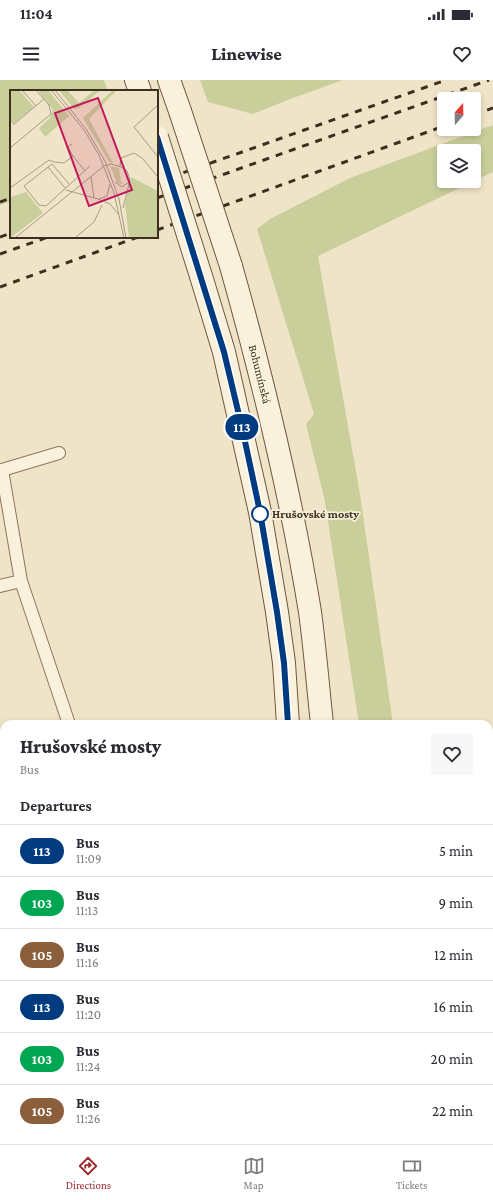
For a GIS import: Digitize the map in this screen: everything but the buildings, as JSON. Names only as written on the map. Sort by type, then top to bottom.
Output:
[{"type":"main road","points":[[136,80],[140,90]]},
{"type":"main road","name":"Bohumínská","points":[[170,80],[231,266],[274,429],[310,613],[322,720]]},
{"type":"main road","points":[[158,140],[224,352],[260,512],[284,663],[288,720]]},
{"type":"lane","points":[[59,453],[2,470],[21,581],[68,720]]},
{"type":"lane","points":[[0,586],[21,581]]},
{"type":"green space","points":[[0,80],[104,80],[108,90],[10,90],[10,201],[0,205]]},
{"type":"green space","points":[[200,80],[343,80],[253,114],[208,102]]},
{"type":"green space","points":[[493,125],[493,172],[481,178],[481,144],[442,144],[463,136],[481,136],[481,129]]},
{"type":"green space","points":[[437,146],[437,188],[460,188],[318,256],[360,494],[392,720],[358,720],[325,502],[306,424],[314,414],[257,229],[270,219],[350,178]]},
{"type":"railway","points":[[158,182],[446,80]]},
{"type":"railway","points":[[158,198],[489,80]]},
{"type":"railway","points":[[481,112],[493,108]]},
{"type":"railway","points":[[158,230],[437,129]]},
{"type":"railway","points":[[0,202],[10,198]]},
{"type":"railway","points":[[0,237],[10,233]]},
{"type":"railway","points":[[0,254],[45,238]]},
{"type":"railway","points":[[0,287],[135,238]]},
{"type":"bus line","name":"113","points":[[158,140],[224,352],[243,432],[260,512],[277,612],[284,663],[288,720]]},
{"type":"place","name":"Hrušovské mosty","points":[[260,514]]}]
